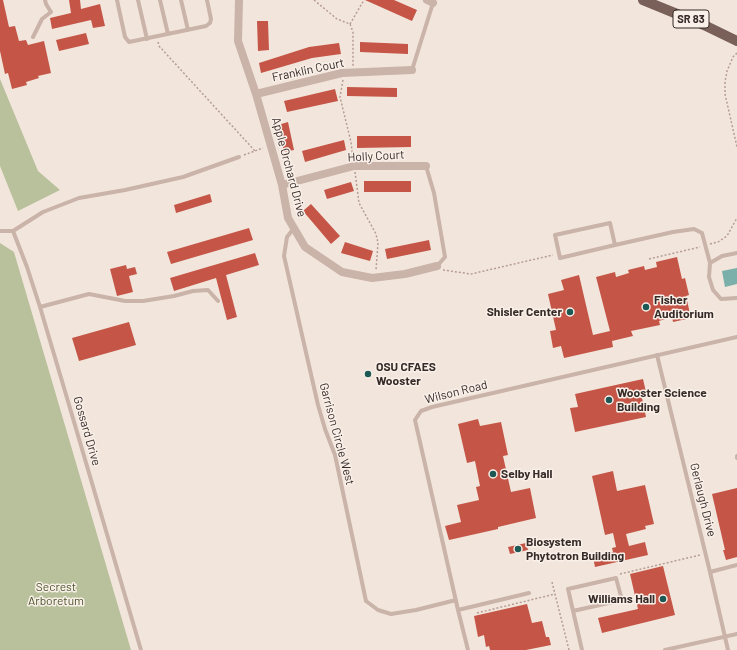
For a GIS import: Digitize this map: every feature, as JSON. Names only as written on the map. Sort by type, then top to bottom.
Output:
[{"type":"main road","name":"SR 83","points":[[643,0],[656,2],[737,41]]},
{"type":"street","name":"Apple Orchard Drive","points":[[239,0],[238,41],[271,145],[282,185],[288,218],[305,247],[342,272],[372,278],[405,274],[437,266]]},
{"type":"street","name":"Franklin Court","points":[[256,94],[342,73],[412,70]]},
{"type":"street","name":"Holly Court","points":[[282,185],[354,166],[426,166]]},
{"type":"lane","points":[[33,36],[42,19],[51,12],[46,4],[46,0]]},
{"type":"lane","points":[[117,0],[125,37],[129,42],[206,26],[210,23],[211,19],[207,0]]},
{"type":"lane","points":[[138,0],[147,39]]},
{"type":"lane","points":[[160,0],[168,34]]},
{"type":"lane","points":[[181,0],[188,30]]},
{"type":"lane","points":[[412,70],[430,1]]},
{"type":"lane","points":[[0,231],[12,230],[42,212],[79,198],[125,190],[182,177],[239,157]]},
{"type":"lane","points":[[426,166],[434,194],[445,257],[437,266]]},
{"type":"lane","points":[[615,246],[610,223],[555,235],[560,258],[615,246],[673,232],[694,229],[702,233],[710,263],[709,277],[713,290],[722,299],[737,298]]},
{"type":"lane","name":"Garrison Circle West","points":[[294,228],[287,237],[284,256],[318,405],[335,455],[366,601],[378,610],[391,614],[416,610],[456,600]]},
{"type":"lane","name":"Gossard Drive","points":[[12,230],[27,267],[40,307],[141,650]]},
{"type":"lane","points":[[710,263],[722,256],[737,253]]},
{"type":"lane","points":[[40,307],[89,294],[125,301],[143,301],[193,291],[208,290],[218,301]]},
{"type":"lane","name":"Wilson Road","points":[[468,650],[415,420],[421,411],[432,407],[737,337]]},
{"type":"lane","name":"Gerlaugh Drive","points":[[657,355],[728,650]]},
{"type":"lane","points":[[710,572],[737,565]]},
{"type":"lane","points":[[573,611],[622,600],[616,578],[568,589],[573,611],[582,650]]},
{"type":"lane","points":[[458,610],[529,594]]},
{"type":"lane","points":[[665,650],[737,634]]},
{"type":"path","points":[[314,0],[337,18],[350,24],[353,32],[354,65],[346,73],[342,83],[340,97],[351,142],[359,203],[376,234],[378,243],[375,273],[372,278]]},
{"type":"path","points":[[350,24],[364,0]]},
{"type":"path","points":[[157,36],[159,46],[256,151]]},
{"type":"path","points":[[737,53],[727,70],[725,82],[725,94],[737,147]]},
{"type":"path","points":[[239,157],[271,145]]},
{"type":"path","points":[[649,259],[718,242],[727,236],[737,218]]},
{"type":"path","points":[[437,266],[444,270],[470,274],[559,253]]},
{"type":"path","points":[[620,574],[706,554]]},
{"type":"path","points":[[552,582],[568,650]]},
{"type":"path","points":[[477,613],[555,594]]},
{"type":"green space","points":[[0,79],[38,171],[60,190],[18,211],[0,166]]},
{"type":"green space","name":"Secrest Arboretum","points":[[0,243],[14,252],[131,650],[0,650]]},
{"type":"water","points":[[737,268],[737,284],[725,287],[722,271]]},
{"type":"building","points":[[0,0],[3,0],[9,27],[15,26],[19,41],[26,40],[28,45],[44,41],[51,73],[38,76],[39,78],[26,82],[27,85],[12,89],[8,73],[5,74],[0,51]]},
{"type":"building","points":[[69,0],[80,0],[81,9],[100,4],[105,26],[93,28],[91,20],[52,29],[50,18],[71,13]]},
{"type":"building","points":[[365,0],[394,0],[417,10],[412,21]]},
{"type":"building","points":[[257,21],[268,21],[269,50],[258,51]]},
{"type":"building","points":[[86,33],[89,44],[59,51],[56,40]]},
{"type":"building","points":[[360,42],[408,44],[408,54],[360,52]]},
{"type":"building","points":[[339,43],[341,54],[312,58],[261,73],[259,63],[309,47]]},
{"type":"building","points":[[347,87],[397,88],[397,97],[347,96]]},
{"type":"building","points":[[335,89],[338,101],[287,112],[284,101]]},
{"type":"building","points":[[288,122],[294,150],[284,152],[278,125]]},
{"type":"building","points":[[357,136],[411,136],[411,147],[357,148]]},
{"type":"building","points":[[344,140],[346,150],[305,162],[302,151]]},
{"type":"building","points":[[364,181],[411,181],[411,192],[364,192]]},
{"type":"building","points":[[351,182],[354,191],[327,199],[324,190]]},
{"type":"building","points":[[210,194],[212,202],[176,213],[174,205]]},
{"type":"building","points":[[311,204],[340,236],[331,244],[303,211]]},
{"type":"building","points":[[249,228],[253,240],[171,264],[167,252]]},
{"type":"building","points":[[429,240],[431,250],[387,259],[385,249]]},
{"type":"building","points":[[345,242],[373,251],[370,261],[341,253]]},
{"type":"building","points":[[255,253],[259,265],[226,275],[237,317],[227,320],[216,278],[174,291],[170,278]]},
{"type":"building","name":"Fisher Auditorium","points":[[677,257],[682,279],[685,278],[689,295],[686,296],[691,318],[673,322],[672,317],[659,321],[660,325],[631,331],[633,336],[612,341],[613,347],[564,358],[561,346],[553,348],[550,331],[556,330],[548,294],[564,290],[561,280],[579,275],[593,335],[610,331],[596,277],[615,272],[616,277],[629,273],[628,270],[644,266],[645,270],[657,267],[656,262]]},
{"type":"building","points":[[126,265],[127,269],[135,267],[137,274],[129,276],[133,292],[117,296],[110,269]]},
{"type":"building","points":[[129,322],[136,345],[79,361],[72,338]]},
{"type":"building","name":"Wooster Science Building","points":[[643,379],[646,392],[641,393],[646,417],[575,432],[570,408],[578,407],[575,394]]},
{"type":"building","name":"Selby Hall","points":[[478,419],[480,426],[501,422],[508,455],[503,456],[511,492],[530,488],[536,518],[498,527],[498,529],[449,540],[445,526],[461,522],[457,505],[479,500],[476,487],[480,486],[475,461],[467,463],[458,424]]},
{"type":"building","points":[[613,471],[617,491],[645,485],[654,524],[645,526],[646,529],[626,534],[629,546],[645,542],[648,555],[595,567],[593,557],[613,552],[612,548],[616,547],[613,533],[605,535],[592,476]]},
{"type":"building","points":[[737,488],[737,557],[726,560],[712,494]]},
{"type":"building","name":"Biosystem Phytotron Building","points":[[526,543],[528,550],[510,554],[508,547]]},
{"type":"building","name":"Williams Hall","points":[[663,566],[675,615],[602,633],[598,618],[638,609],[630,574]]},
{"type":"building","points":[[527,604],[532,623],[542,621],[546,637],[549,637],[551,645],[526,650],[490,650],[489,646],[486,647],[484,635],[478,637],[474,616]]},
{"type":"place","name":"Fisher Auditorium","points":[[646,307]]},
{"type":"place","name":"Shisler Center","points":[[570,312]]},
{"type":"place","name":"OSU CFAES Wooster","points":[[368,374]]},
{"type":"place","name":"Wooster Science Building","points":[[609,400]]},
{"type":"place","name":"Selby Hall","points":[[493,474]]},
{"type":"place","name":"Biosystem Phytotron Building","points":[[518,549]]},
{"type":"place","name":"Williams Hall","points":[[663,599]]}]
